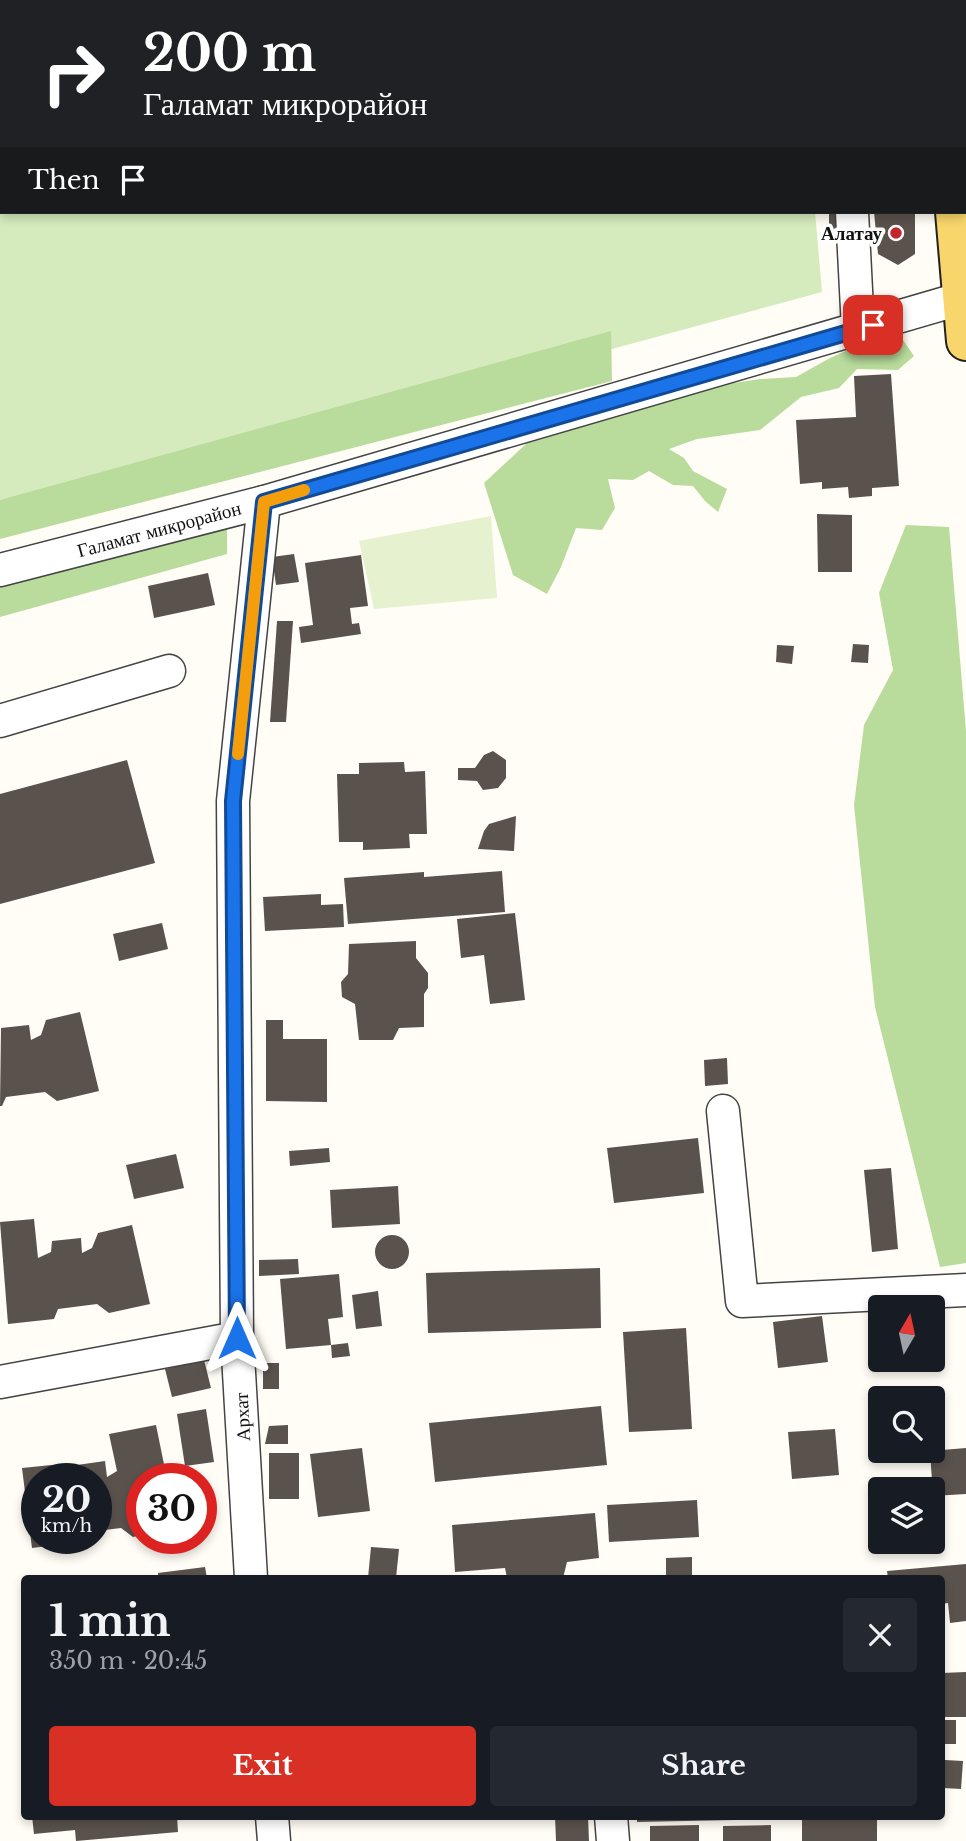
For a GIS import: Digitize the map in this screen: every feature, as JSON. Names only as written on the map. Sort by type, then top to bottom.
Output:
[{"type":"main road","points":[[955,214],[966,341]]},
{"type":"street","points":[[852,214],[858,329]]},
{"type":"street","name":"Галамат микрорайон","points":[[0,570],[264,502],[964,298]]},
{"type":"street","name":"Архат","points":[[251,1575],[237,1338],[233,801],[264,502]]},
{"type":"street","points":[[0,721],[169,671]]},
{"type":"street","points":[[723,1111],[742,1301],[966,1290]]},
{"type":"street","points":[[0,1382],[237,1338]]},
{"type":"street","points":[[272,1820],[274,1841]]},
{"type":"street","points":[[611,1820],[613,1841]]},
{"type":"green space","points":[[0,214],[815,214],[822,292],[0,515]]},
{"type":"green space","points":[[611,331],[612,381],[0,539],[0,500]]},
{"type":"green space","points":[[899,334],[914,356],[898,370],[857,369],[839,388],[801,397],[760,430],[697,439],[669,449],[684,458],[693,471],[727,489],[718,512],[693,486],[673,485],[649,471],[633,480],[608,479],[615,508],[602,530],[576,528],[547,594],[513,575],[484,483],[527,443],[595,415],[701,388],[760,379],[796,377],[870,340]]},
{"type":"green space","points":[[491,516],[497,598],[374,609],[359,541]]},
{"type":"green space","points":[[227,523],[227,554],[0,617],[0,581]]},
{"type":"green space","points":[[906,525],[949,527],[966,731],[966,1263],[940,1267],[875,1007],[854,805],[864,725],[893,670],[879,593]]},
{"type":"building","points":[[829,214],[838,214],[838,242],[829,242]]},
{"type":"building","name":"Алатау","points":[[874,214],[915,214],[915,254],[898,265],[878,254]]},
{"type":"building","points":[[891,374],[899,486],[872,488],[872,496],[849,498],[848,487],[822,489],[822,482],[800,484],[796,420],[856,417],[854,376]]},
{"type":"building","points":[[817,514],[852,515],[852,572],[818,572]]},
{"type":"building","points":[[294,554],[299,582],[276,585],[272,557]]},
{"type":"building","points":[[361,555],[368,606],[350,608],[352,624],[359,623],[361,634],[301,643],[299,627],[313,625],[305,563]]},
{"type":"building","points":[[208,573],[215,605],[154,618],[148,586]]},
{"type":"building","points":[[277,621],[293,621],[286,722],[270,722]]},
{"type":"building","points":[[853,644],[869,645],[868,663],[851,662]]},
{"type":"building","points":[[777,645],[794,646],[792,664],[776,662]]},
{"type":"building","points":[[493,751],[506,760],[506,778],[498,788],[483,790],[477,781],[458,780],[458,768],[475,768],[484,755]]},
{"type":"building","points":[[127,760],[155,863],[0,904],[0,794]]},
{"type":"building","points":[[404,762],[405,772],[425,771],[427,834],[409,834],[410,848],[363,850],[363,842],[339,842],[337,774],[359,774],[359,763]]},
{"type":"building","points":[[516,816],[514,851],[478,849],[489,824]]},
{"type":"building","points":[[502,871],[505,912],[348,924],[344,878],[424,872],[424,877]]},
{"type":"building","points":[[321,894],[321,905],[343,904],[344,927],[265,931],[263,897]]},
{"type":"building","points":[[515,913],[525,1000],[490,1004],[484,955],[461,958],[457,919]]},
{"type":"building","points":[[162,923],[168,949],[119,961],[113,934]]},
{"type":"building","points":[[416,941],[416,958],[428,973],[428,988],[424,994],[424,1027],[399,1028],[393,1040],[359,1040],[355,1004],[342,997],[341,982],[348,974],[349,944]]},
{"type":"building","points":[[80,1012],[99,1091],[57,1101],[45,1092],[6,1097],[0,1106],[1,1028],[29,1025],[31,1040],[41,1035],[46,1020]]},
{"type":"building","points":[[266,1020],[283,1020],[283,1039],[327,1039],[327,1102],[266,1101]]},
{"type":"building","points":[[727,1058],[728,1084],[705,1086],[704,1060]]},
{"type":"building","points":[[698,1138],[704,1193],[614,1203],[607,1148]]},
{"type":"building","points":[[329,1148],[330,1162],[290,1166],[289,1151]]},
{"type":"building","points":[[176,1154],[184,1188],[134,1199],[126,1165]]},
{"type":"building","points":[[891,1168],[898,1249],[872,1252],[864,1170]]},
{"type":"building","points":[[398,1186],[400,1224],[332,1228],[330,1190]]},
{"type":"building","points":[[34,1219],[38,1258],[51,1252],[52,1241],[81,1238],[82,1253],[92,1248],[98,1233],[132,1225],[150,1304],[109,1313],[97,1304],[58,1309],[54,1319],[8,1324],[0,1222]]},
{"type":"building","points":[[392,1235],[404,1240],[409,1252],[404,1264],[392,1269],[380,1264],[375,1252],[380,1240]]},
{"type":"building","points":[[298,1259],[299,1274],[259,1276],[259,1260]]},
{"type":"building","points":[[600,1268],[601,1328],[428,1333],[426,1273]]},
{"type":"building","points":[[339,1274],[343,1317],[328,1319],[331,1345],[286,1349],[280,1279]]},
{"type":"building","points":[[378,1291],[382,1326],[356,1329],[352,1295]]},
{"type":"building","points":[[822,1316],[828,1362],[778,1368],[773,1322]]},
{"type":"building","points":[[686,1328],[692,1429],[629,1432],[623,1332]]},
{"type":"building","points":[[348,1343],[350,1356],[332,1358],[331,1345]]},
{"type":"building","points":[[204,1360],[211,1388],[172,1397],[165,1369]]},
{"type":"building","points":[[263,1363],[279,1363],[279,1389],[263,1389]]},
{"type":"building","points":[[601,1406],[607,1465],[435,1482],[429,1423]]},
{"type":"building","points":[[206,1409],[214,1462],[185,1463],[177,1414]]},
{"type":"building","points":[[156,1425],[164,1463],[126,1463],[126,1532],[121,1528],[112,1529],[112,1474],[117,1471],[109,1434]]},
{"type":"building","points":[[288,1425],[288,1444],[265,1444],[269,1426]]},
{"type":"building","points":[[835,1429],[839,1475],[792,1479],[788,1432]]},
{"type":"building","points":[[362,1448],[370,1511],[318,1517],[310,1454]]},
{"type":"building","points":[[966,1448],[966,1494],[945,1495],[945,1477],[932,1477],[931,1463],[945,1463],[945,1450]]},
{"type":"building","points":[[269,1453],[299,1453],[299,1499],[269,1499]]},
{"type":"building","points":[[697,1500],[699,1537],[609,1542],[607,1505]]},
{"type":"building","points":[[595,1513],[599,1558],[567,1562],[564,1575],[506,1575],[505,1568],[455,1572],[452,1525]]},
{"type":"building","points":[[371,1547],[399,1549],[396,1575],[368,1575]]},
{"type":"building","points":[[692,1557],[692,1575],[666,1575],[666,1558]]},
{"type":"building","points":[[966,1564],[966,1621],[950,1623],[948,1603],[945,1604],[945,1575],[888,1575],[887,1571]]},
{"type":"building","points":[[205,1567],[206,1575],[158,1575]]},
{"type":"building","points":[[966,1672],[966,1717],[945,1717],[945,1673]]},
{"type":"building","points":[[945,1720],[956,1720],[956,1744],[945,1744]]},
{"type":"building","points":[[945,1760],[963,1761],[961,1789],[945,1788]]},
{"type":"building","points":[[32,1820],[177,1820],[178,1832],[76,1841],[75,1830],[34,1834]]},
{"type":"building","points":[[555,1820],[588,1820],[589,1841],[556,1841]]},
{"type":"building","points":[[637,1820],[734,1820],[637,1822]]},
{"type":"building","points":[[802,1820],[877,1820],[877,1841],[802,1841]]},
{"type":"building","points":[[699,1825],[699,1841],[650,1841],[650,1826]]},
{"type":"building","points":[[771,1825],[771,1841],[723,1841],[723,1826]]},
{"type":"slow traffic","points":[[238,754],[264,502],[304,490]]},
{"type":"place","name":"Алатау","points":[[896,233]]},
{"type":"route","points":[[237,1338],[233,801],[264,502],[873,325]]}]
